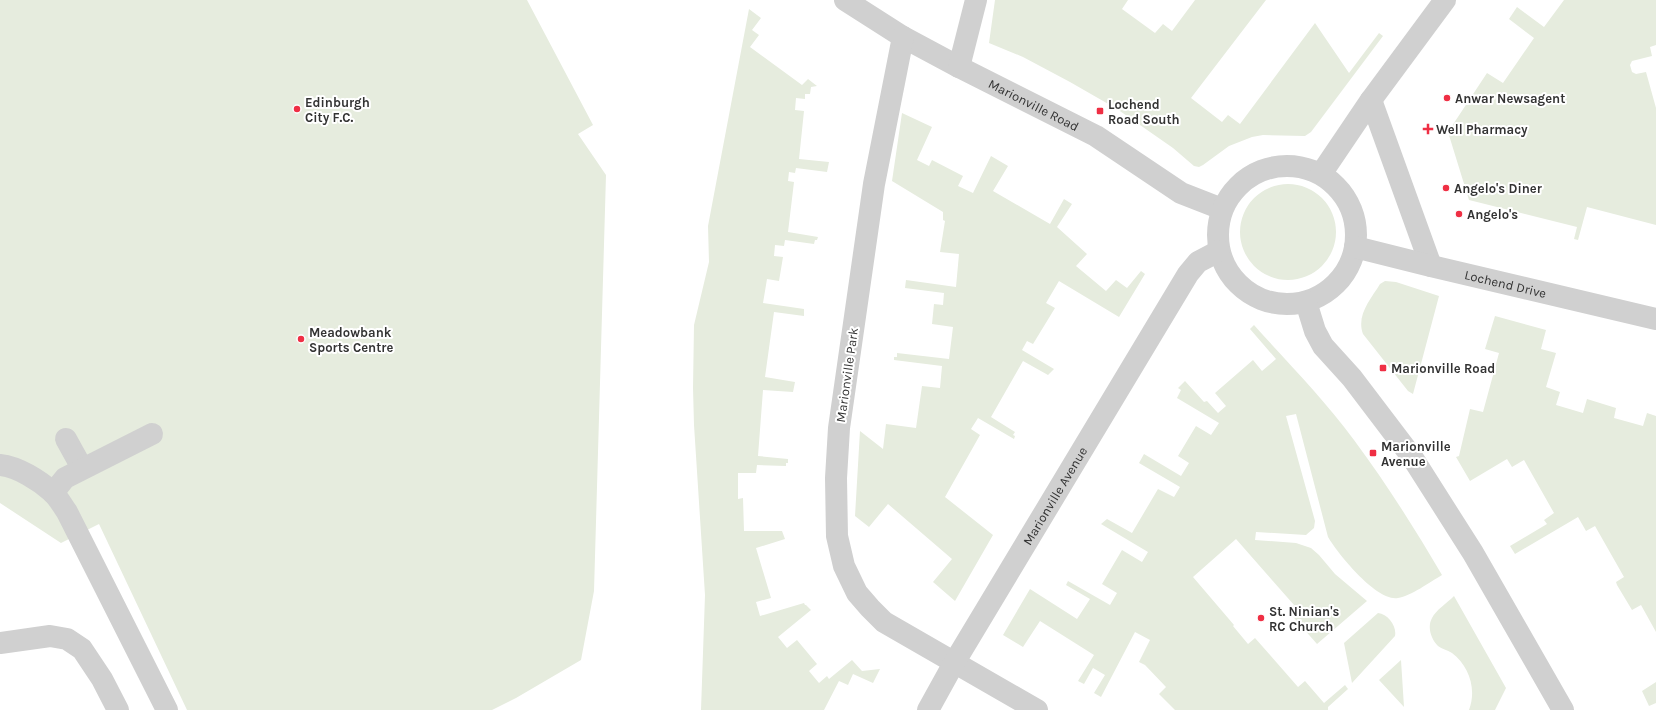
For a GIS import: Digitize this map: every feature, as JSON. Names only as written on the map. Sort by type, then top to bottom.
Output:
[{"type":"street","name":"Marionville Road","points":[[845,0],[903,37],[959,68],[1096,136],[1182,193],[1222,209]]},
{"type":"street","points":[[959,68],[976,0]]},
{"type":"street","points":[[1321,174],[1441,2]]},
{"type":"street","name":"Marionville Park","points":[[903,37],[874,184],[839,428],[836,478],[837,536],[841,558],[857,593],[878,617],[893,628],[1037,710]]},
{"type":"street","points":[[1372,100],[1431,266]]},
{"type":"street","points":[[1283,165],[1302,167],[1321,174],[1342,192],[1350,205],[1355,218],[1355,247],[1350,265],[1339,281],[1324,294],[1306,302],[1275,304],[1259,299],[1245,291],[1234,280],[1225,266],[1219,251],[1217,237],[1218,223],[1222,209],[1232,192],[1246,178],[1263,169],[1283,165]]},
{"type":"street","name":"Lochend Drive","points":[[1355,247],[1656,319]]},
{"type":"street","name":"Marionville Avenue","points":[[928,710],[954,663],[1188,274],[1198,262],[1219,251]]},
{"type":"street","points":[[1306,302],[1315,331],[1323,346],[1366,397],[1412,457],[1473,553],[1563,710]]},
{"type":"street","points":[[53,493],[65,478],[82,468],[152,434]]},
{"type":"street","points":[[66,439],[82,468]]},
{"type":"street","points":[[0,465],[7,466],[33,478],[53,493],[67,512],[167,710]]},
{"type":"street","points":[[0,643],[50,636],[67,639],[82,649],[102,679],[118,710]]},
{"type":"shaded area","name":"Meadowbank Sports Centre","points":[[0,0],[527,0],[593,125],[578,134],[606,175],[594,591],[581,660],[516,698],[492,710],[187,710],[99,524],[61,543],[0,503]]},
{"type":"shaded area","points":[[995,0],[1128,0],[1122,9],[1155,33],[1163,24],[1172,31],[1195,0],[1266,0],[1191,98],[1222,122],[1228,115],[1240,124],[1315,23],[1349,73],[1379,33],[1383,36],[1311,132],[1305,136],[1263,135],[1252,137],[1229,146],[1199,167],[1194,166],[1173,148],[1117,109],[1023,57],[989,43]]},
{"type":"shaded area","points":[[1564,0],[1656,0],[1656,45],[1650,47],[1652,56],[1632,61],[1630,65],[1632,72],[1636,74],[1646,72],[1656,108],[1656,225],[1587,207],[1578,240],[1574,239],[1577,227],[1469,200],[1448,132],[1487,73],[1503,83],[1534,38],[1509,19],[1517,7],[1544,27]]},
{"type":"shaded area","points":[[749,9],[761,18],[752,30],[759,35],[750,47],[802,85],[808,79],[817,86],[811,87],[810,94],[805,94],[805,99],[796,98],[795,110],[804,111],[799,159],[829,162],[827,172],[796,168],[795,173],[789,172],[788,181],[794,182],[788,232],[818,237],[814,244],[785,240],[784,246],[775,245],[774,256],[783,257],[779,281],[767,279],[763,303],[804,309],[804,316],[774,312],[765,377],[795,382],[793,392],[763,390],[758,456],[788,459],[788,463],[786,463],[786,466],[757,465],[756,473],[738,473],[738,499],[743,498],[744,531],[782,531],[785,539],[756,548],[771,598],[756,602],[760,616],[804,603],[811,610],[778,637],[787,648],[797,640],[817,664],[809,671],[819,683],[827,676],[829,679],[852,660],[862,671],[880,669],[873,683],[853,674],[848,685],[839,681],[824,710],[701,710],[705,595],[694,425],[694,325],[709,262],[708,226]]},
{"type":"shaded area","points":[[902,113],[932,127],[917,160],[929,166],[932,160],[963,176],[958,186],[973,193],[991,156],[1008,166],[993,191],[1050,224],[1064,199],[1072,204],[1057,227],[1087,254],[1076,266],[1106,291],[1116,280],[1127,288],[1141,271],[1145,274],[1119,317],[1059,281],[1046,303],[1055,308],[1033,344],[1027,341],[1022,350],[1054,369],[1048,375],[1023,361],[991,417],[1015,432],[1013,435],[1015,436],[1014,439],[978,418],[971,429],[980,435],[945,497],[993,535],[955,601],[933,582],[952,559],[888,504],[869,527],[855,516],[860,431],[883,449],[886,424],[916,428],[922,386],[940,388],[942,366],[894,360],[894,357],[897,357],[897,353],[949,359],[953,327],[932,324],[934,304],[943,305],[944,293],[905,288],[906,280],[956,287],[959,254],[940,252],[945,221],[943,220],[943,212],[892,181]]},
{"type":"shaded area","points":[[1288,184],[1307,187],[1322,198],[1333,213],[1336,232],[1333,251],[1322,266],[1307,277],[1288,280],[1269,277],[1254,266],[1243,251],[1240,232],[1243,213],[1254,198],[1269,187]]},
{"type":"shaded area","points":[[1385,281],[1396,282],[1439,296],[1413,394],[1408,391],[1363,334],[1361,327],[1361,320],[1369,301],[1380,284]]},
{"type":"shaded area","points":[[1495,316],[1546,330],[1541,349],[1556,353],[1546,387],[1560,392],[1556,405],[1583,413],[1587,399],[1616,408],[1614,418],[1643,426],[1647,413],[1656,416],[1656,632],[1641,605],[1632,610],[1617,585],[1616,582],[1624,577],[1595,526],[1586,531],[1578,517],[1515,554],[1510,546],[1547,524],[1544,520],[1554,513],[1524,460],[1512,467],[1507,459],[1470,481],[1456,457],[1459,456],[1470,409],[1483,412],[1499,353],[1485,349]]},
{"type":"shaded area","points":[[1254,325],[1318,396],[1354,440],[1400,506],[1442,575],[1414,592],[1398,598],[1389,597],[1380,593],[1369,585],[1349,565],[1328,537],[1296,414],[1286,416],[1315,521],[1314,528],[1306,535],[1256,532],[1255,540],[1296,543],[1311,548],[1335,574],[1367,601],[1317,644],[1288,611],[1294,605],[1236,539],[1193,577],[1234,625],[1233,626],[1248,644],[1255,638],[1298,687],[1305,681],[1324,703],[1345,685],[1348,689],[1328,707],[1328,710],[1175,710],[1159,694],[1166,687],[1145,665],[1139,662],[1150,640],[1135,632],[1101,697],[1094,693],[1105,675],[1093,668],[1084,684],[1078,681],[1094,655],[1040,621],[1023,647],[1003,635],[1030,589],[1077,619],[1090,599],[1066,585],[1068,581],[1110,605],[1117,593],[1102,584],[1122,550],[1142,562],[1148,552],[1101,524],[1107,519],[1132,533],[1158,489],[1174,497],[1180,487],[1139,463],[1144,454],[1181,476],[1189,463],[1178,456],[1196,426],[1211,435],[1219,423],[1177,398],[1181,390],[1178,388],[1185,381],[1204,402],[1207,401],[1218,413],[1226,406],[1215,393],[1253,360],[1262,371],[1276,359],[1250,329]]},
{"type":"shaded area","points":[[1454,596],[1506,688],[1495,710],[1469,710],[1472,686],[1467,671],[1458,658],[1452,653],[1438,646],[1433,640],[1430,629],[1432,618],[1439,609]]},
{"type":"shaded area","points":[[1378,613],[1382,614],[1391,621],[1395,628],[1395,636],[1352,683],[1344,643]]},
{"type":"shaded area","points":[[1401,660],[1404,707],[1379,680]]},
{"type":"shaded area","points":[[1656,682],[1656,703],[1649,706],[1642,691]]},
{"type":"place","name":"Anwar Newsagent","points":[[1447,98]]},
{"type":"place","name":"Edinburgh City F.C.","points":[[297,109]]},
{"type":"place","name":"Lochend Road South","points":[[1100,111]]},
{"type":"place","name":"Well Pharmacy","points":[[1428,129]]},
{"type":"place","name":"Angelo's Diner","points":[[1446,188]]},
{"type":"place","name":"Angelo's","points":[[1459,214]]},
{"type":"place","name":"Meadowbank Sports Centre","points":[[301,339]]},
{"type":"place","name":"Marionville Road","points":[[1383,368]]},
{"type":"place","name":"Marionville Avenue","points":[[1373,453]]},
{"type":"place","name":"St. Ninian's RC Church","points":[[1261,618]]}]
